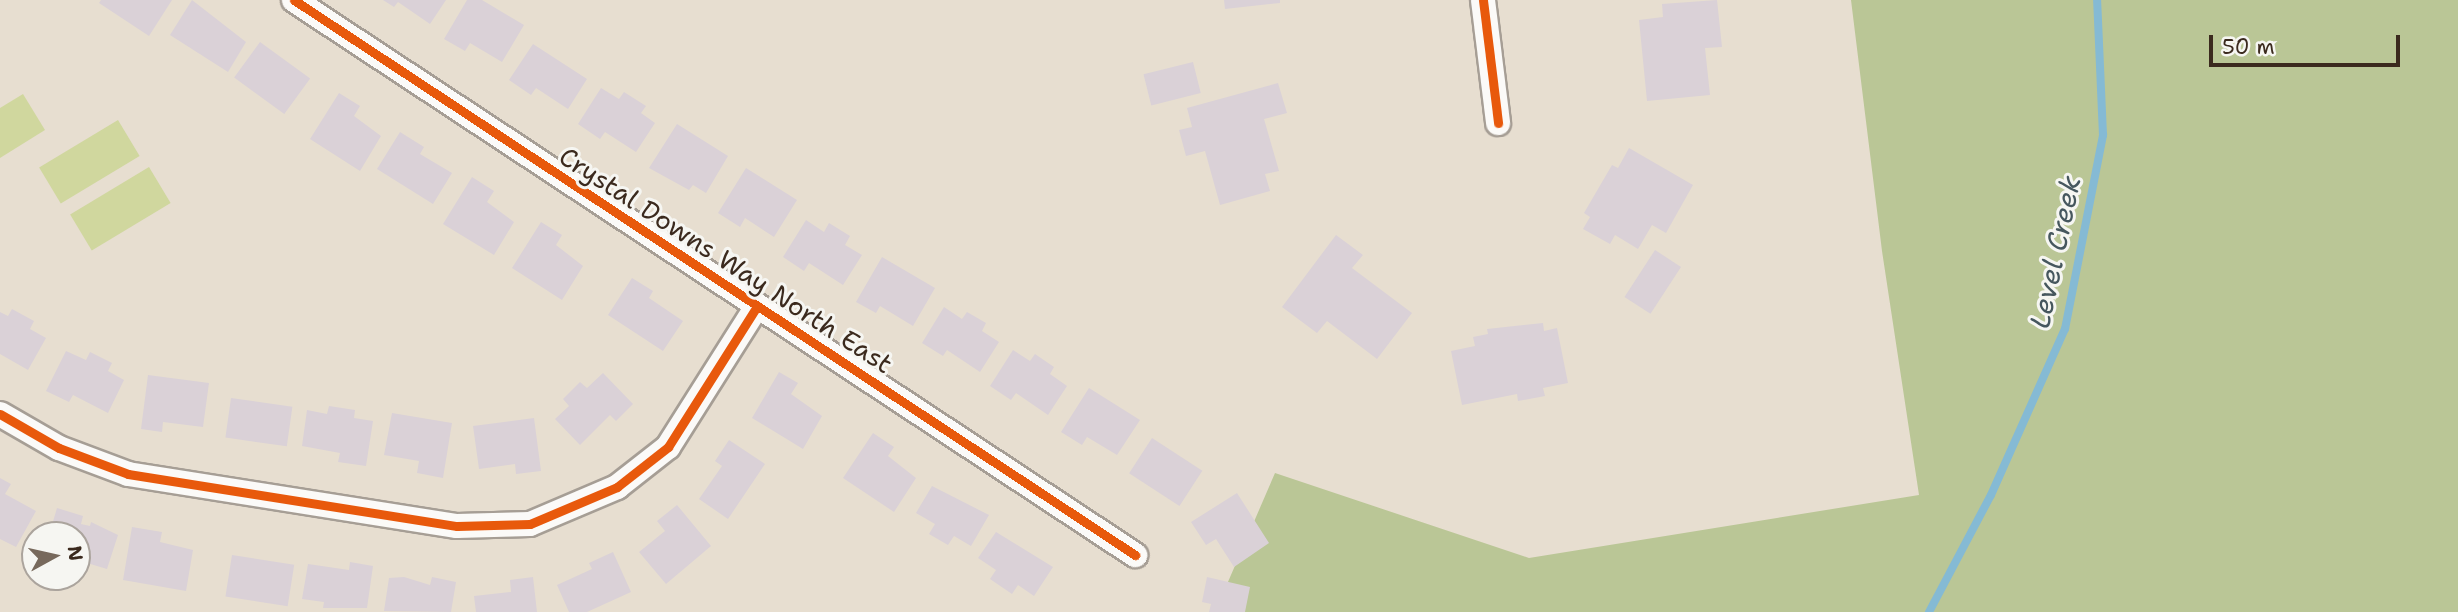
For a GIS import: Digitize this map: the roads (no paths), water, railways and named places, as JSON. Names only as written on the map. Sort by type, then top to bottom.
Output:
[{"type":"street","name":"Crystal Downs Way North East","points":[[294,0],[1135,555]]},
{"type":"street","points":[[1483,0],[1498,123]]},
{"type":"street","points":[[0,414],[59,448],[128,474],[457,526],[530,524],[617,486],[668,447],[757,306]]},
{"type":"waterway","name":"Level Creek","points":[[1929,612],[1991,495],[2065,329],[2103,135],[2097,0]]}]
